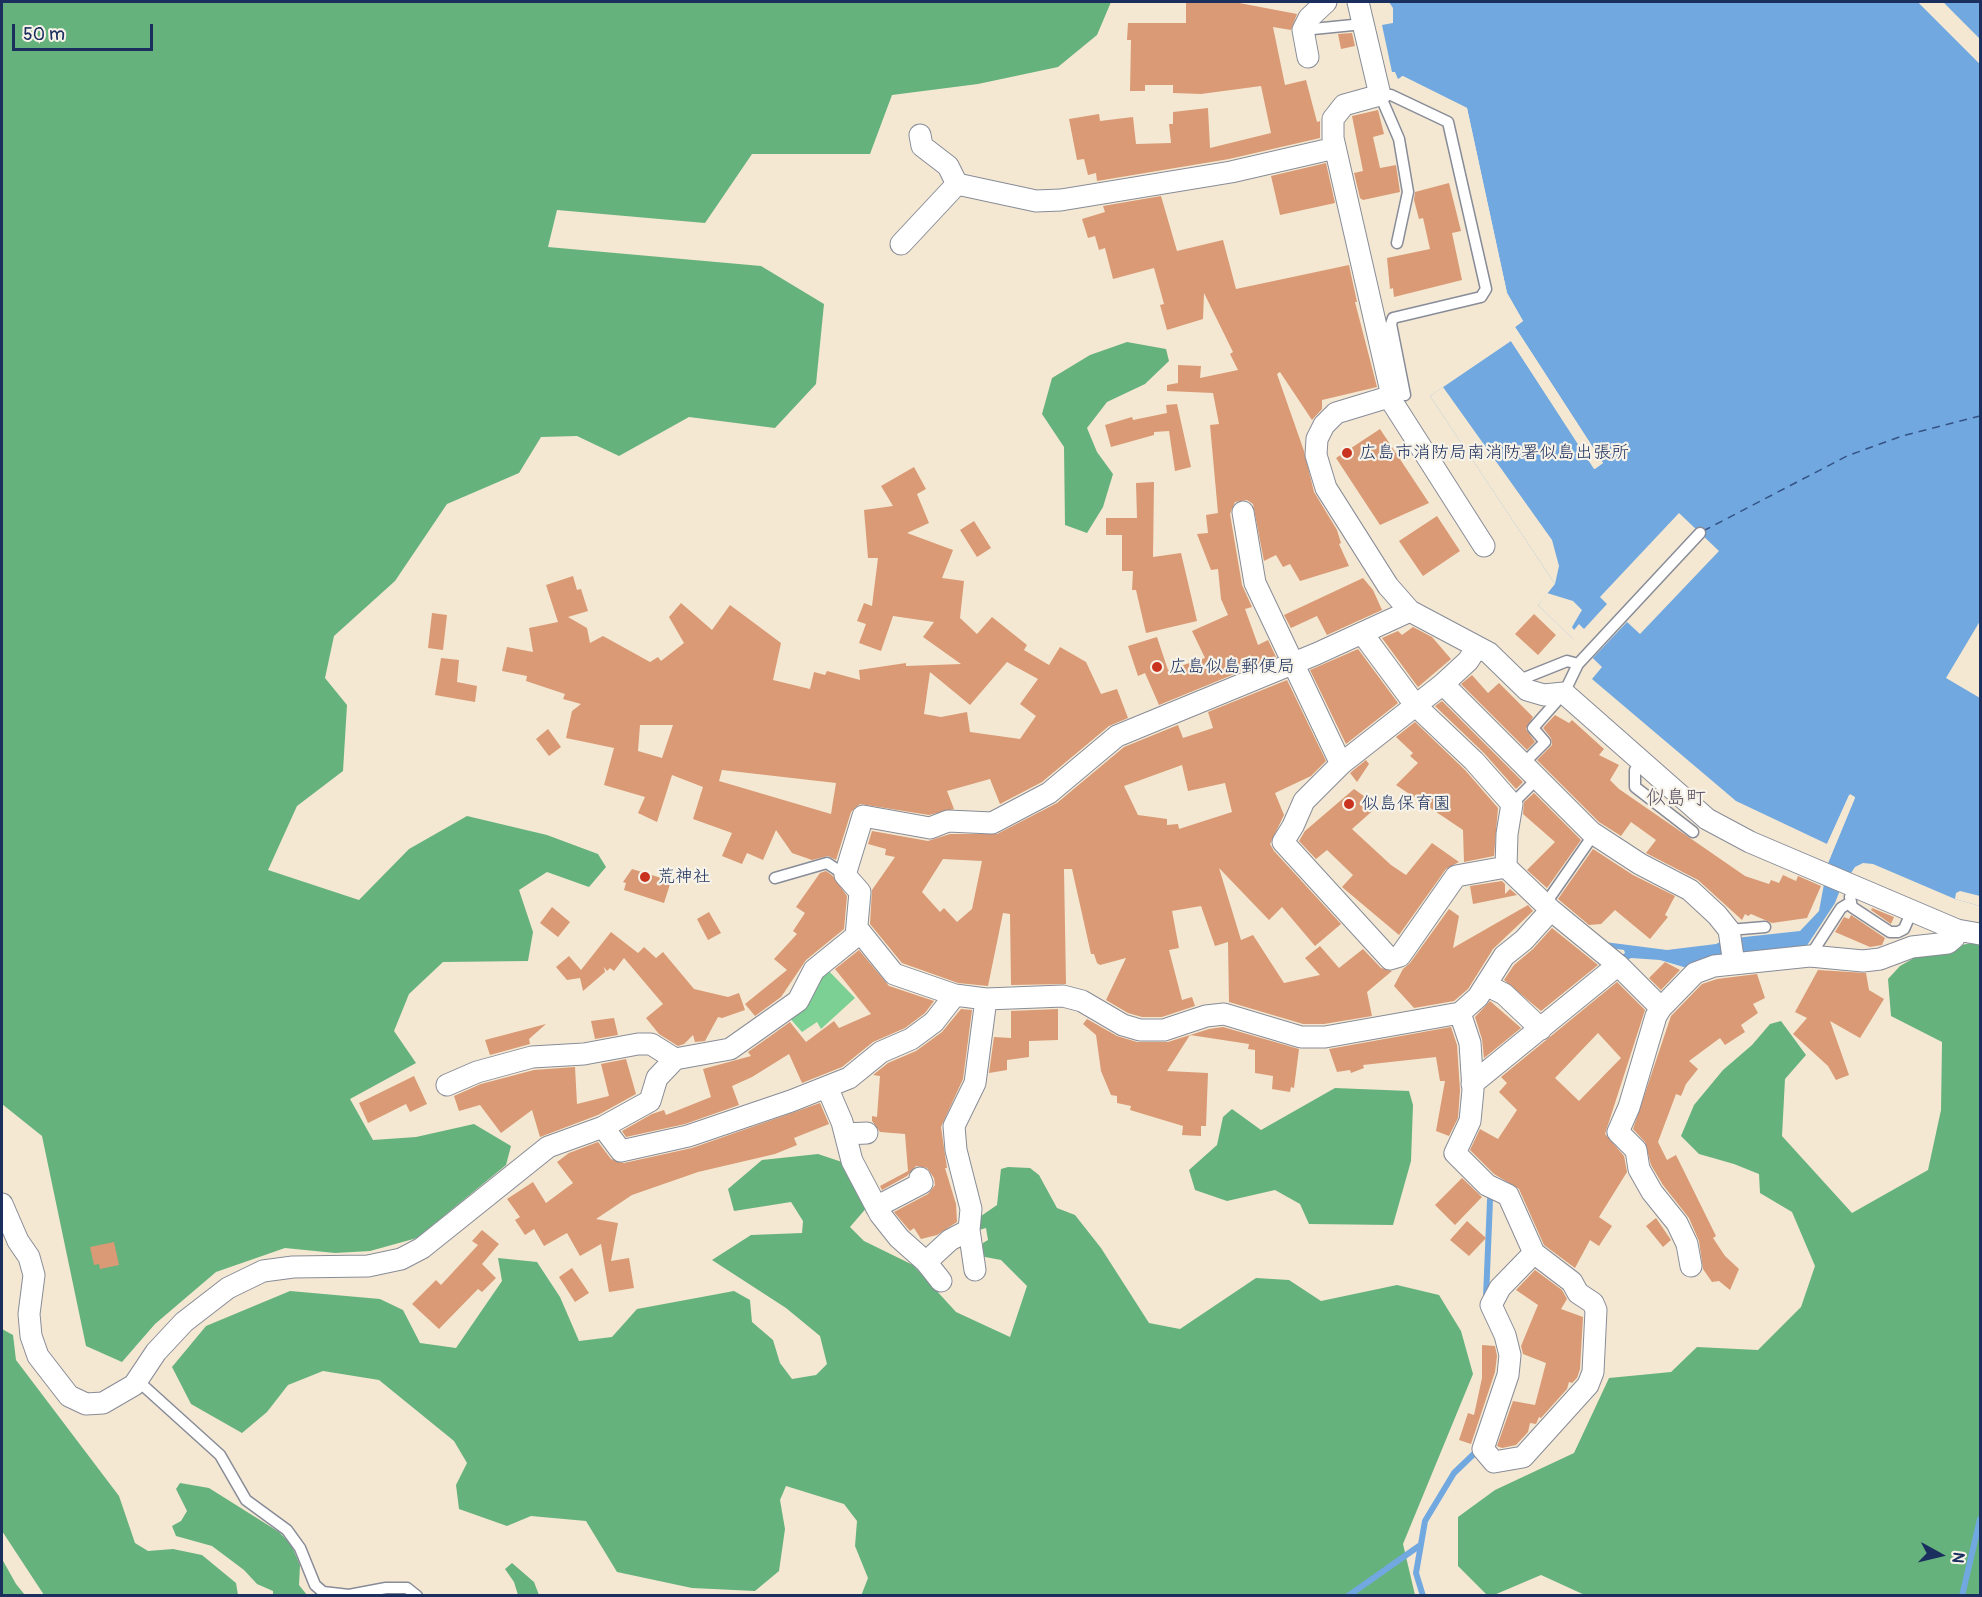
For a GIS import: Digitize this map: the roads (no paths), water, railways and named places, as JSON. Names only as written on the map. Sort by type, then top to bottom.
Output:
[{"type":"street","points":[[1308,57],[1303,30],[1305,23],[1326,2]]},
{"type":"street","points":[[1358,2],[1380,95],[1344,105],[1333,119],[1335,148],[1392,396],[1397,396],[1484,546]]},
{"type":"street","points":[[920,135],[922,146],[948,166],[957,184]]},
{"type":"street","points":[[957,184],[1036,201],[1061,200],[1231,172],[1335,148]]},
{"type":"street","points":[[902,244],[957,184]]},
{"type":"street","points":[[1397,396],[1336,413],[1324,425],[1317,440],[1316,455],[1326,488],[1388,586],[1410,611],[1488,653],[1535,694],[1563,693],[1707,819],[1750,842],[1826,874],[1850,890],[1912,911],[1957,930],[1980,934]]},
{"type":"street","points":[[1243,512],[1255,583],[1341,764]]},
{"type":"street","points":[[2,1204],[18,1241],[29,1257],[34,1275],[29,1314],[31,1336],[38,1356],[69,1396],[86,1404],[103,1403],[118,1396],[137,1380],[156,1353],[184,1322],[228,1288],[263,1270],[293,1267],[368,1266],[401,1259],[422,1248],[548,1147],[603,1127],[650,1101],[657,1078],[675,1059],[730,1049],[749,1038],[798,1001],[814,970],[856,936],[860,892],[845,875],[864,816],[930,828],[948,821],[992,823],[1049,793],[1117,736],[1294,663],[1410,611]]},
{"type":"street","points":[[1362,633],[1416,706],[1474,761],[1512,804],[1507,834],[1506,867],[1618,965],[1661,1008]]},
{"type":"street","points":[[1477,647],[1468,661],[1443,684],[1341,764],[1304,801],[1283,842],[1390,959],[1400,956],[1456,876],[1506,867]]},
{"type":"street","points":[[1443,684],[1594,834],[1640,864],[1690,890],[1730,933],[1733,961]]},
{"type":"street","points":[[857,928],[894,974],[955,995],[986,999],[1063,996],[1082,1001],[1123,1025],[1140,1030],[1164,1030],[1206,1016],[1224,1014],[1301,1037],[1325,1037],[1460,1013],[1486,986],[1504,956],[1524,940],[1549,907]]},
{"type":"street","points":[[1691,1266],[1687,1244],[1677,1223],[1652,1192],[1639,1169],[1632,1144],[1618,1132],[1629,1107],[1656,1016],[1661,1008],[1695,974],[1714,966],[1733,961],[1810,956],[1880,959],[1912,947],[1948,943],[1954,938],[1957,930]]},
{"type":"street","points":[[1472,1083],[1618,965]]},
{"type":"street","points":[[1486,986],[1504,994],[1541,1029]]},
{"type":"street","points":[[603,1127],[621,1151],[688,1136],[827,1087],[849,1078],[882,1052],[912,1039],[934,1022],[955,995]]},
{"type":"street","points":[[975,1270],[969,1230],[971,1209],[956,1150],[954,1126],[975,1083],[986,999]]},
{"type":"street","points":[[1460,1013],[1470,1043],[1473,1065],[1470,1121],[1455,1153],[1486,1185],[1508,1195],[1534,1253],[1572,1282],[1578,1293],[1593,1304],[1596,1310],[1593,1372],[1588,1385],[1551,1428],[1536,1439],[1523,1457],[1494,1462],[1482,1449],[1508,1375],[1510,1354],[1505,1335],[1491,1305],[1500,1288],[1534,1253]]},
{"type":"street","points":[[447,1085],[477,1072],[532,1057],[584,1054],[638,1044],[651,1044],[675,1059]]},
{"type":"street","points":[[827,1087],[852,1159],[876,1207],[910,1237],[941,1281]]},
{"type":"street","points":[[845,1134],[867,1133]]},
{"type":"street","points":[[852,1159],[859,1160],[869,1176]]},
{"type":"street","points":[[876,1207],[918,1190]]},
{"type":"street","points":[[926,1262],[950,1240],[969,1230]]},
{"type":"lane","points":[[1303,30],[1363,24]]},
{"type":"lane","points":[[1397,243],[1408,192],[1399,139],[1380,95],[1391,95],[1448,122],[1486,289],[1481,297],[1393,318],[1391,324],[1397,396]]},
{"type":"lane","points":[[1512,804],[1545,741],[1533,728],[1563,693],[1578,664],[1700,533]]},
{"type":"lane","points":[[1520,683],[1527,677],[1567,661],[1578,664]]},
{"type":"lane","points":[[1644,762],[1635,770],[1635,787],[1693,832]]},
{"type":"lane","points":[[1549,907],[1594,834]]},
{"type":"lane","points":[[775,878],[827,863],[845,875]]},
{"type":"lane","points":[[1810,956],[1850,890]]},
{"type":"lane","points":[[1730,933],[1765,927]]},
{"type":"lane","points":[[137,1380],[220,1455],[246,1500],[287,1530],[300,1548],[315,1585],[323,1593],[349,1595],[386,1588],[407,1588],[417,1596]]},
{"type":"water","points":[[1389,2],[1918,2],[1980,64],[1980,906],[1955,899],[1873,864],[1863,863],[1855,867],[1851,873],[1847,872],[1835,903],[1804,950],[1687,968],[1660,960],[1631,958],[1621,964],[1617,959],[1625,953],[1624,950],[1598,946],[1597,941],[1667,950],[1716,944],[1726,939],[1800,931],[1819,911],[1824,884],[1832,865],[1828,863],[1855,798],[1849,795],[1827,844],[1736,801],[1592,679],[1602,667],[1538,605],[1555,584],[1430,396],[1511,341],[1594,469],[1603,463],[1515,327],[1523,321],[1507,293],[1467,108],[1403,76],[1398,79],[1395,72],[1392,72],[1382,25],[1393,23],[1393,8]]},
{"type":"water","points":[[1943,2],[1980,2],[1980,39]]},
{"type":"waterway","points":[[1486,1297],[1490,1200]]},
{"type":"waterway","points":[[1423,1596],[1416,1573],[1425,1521],[1454,1473],[1479,1449]]},
{"type":"waterway","points":[[1962,1596],[1980,1519]]},
{"type":"waterway","points":[[1348,1596],[1419,1546]]},
{"type":"place","name":"広島市消防局南消防署似島出張所","points":[[1347,453]]},
{"type":"place","name":"広島似島郵便局","points":[[1157,667]]},
{"type":"place","name":"似島保育園","points":[[1349,804]]},
{"type":"place","name":"荒神社","points":[[645,877]]},
{"type":"district","name":"似島町","points":[[1676,799]]}]
